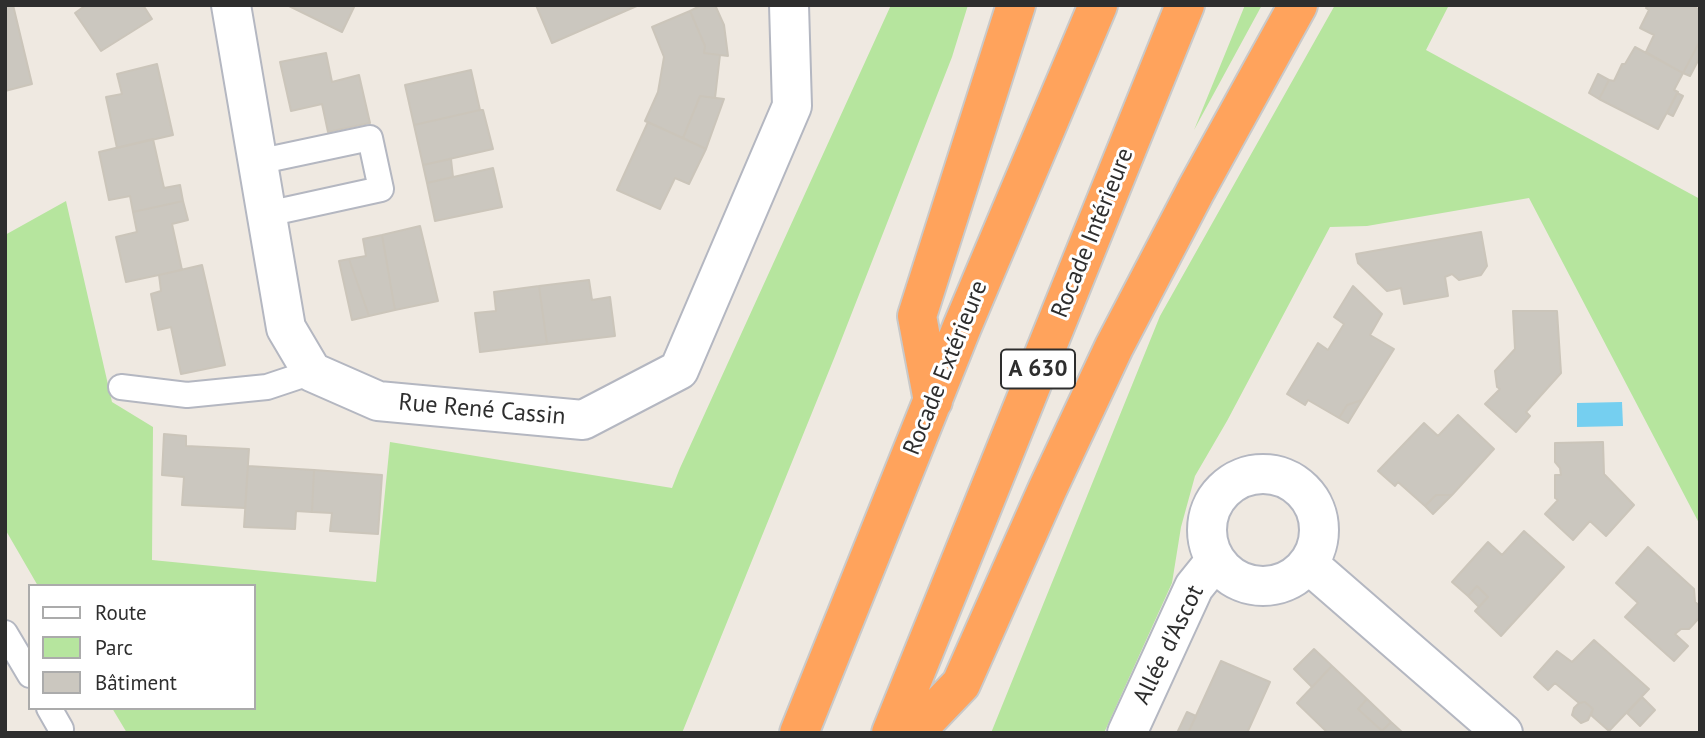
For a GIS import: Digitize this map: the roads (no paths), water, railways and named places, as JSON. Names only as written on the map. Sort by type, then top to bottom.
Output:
[{"type":"highway","points":[[933,401],[917,316],[1016,5]]},
{"type":"highway","name":"Rocade Extérieure","points":[[799,733],[962,327],[1098,5]]},
{"type":"highway","name":"Rocade Intérieure","points":[[891,733],[1185,5]]},
{"type":"highway","points":[[914,733],[961,684],[1114,347],[1196,190],[1298,5]]},
{"type":"street","points":[[231,5],[286,328],[312,372]]},
{"type":"street","name":"Rue René Cassin","points":[[312,372],[378,401],[583,420],[679,370],[792,106],[789,5]]},
{"type":"street","points":[[1256,474],[1276,476],[1293,483],[1307,496],[1316,512],[1319,531],[1316,550],[1306,566],[1293,578],[1259,587],[1227,574],[1215,561],[1208,543],[1207,524],[1212,506],[1222,491],[1238,480],[1256,474]]},
{"type":"street","name":"Allée d'Ascot","points":[[1127,733],[1194,587],[1215,561]]},
{"type":"street","points":[[1306,566],[1320,574],[1503,733]]},
{"type":"lane","points":[[257,162],[370,138],[381,189],[267,214]]},
{"type":"lane","points":[[121,387],[187,395],[267,387],[312,372]]},
{"type":"lane","points":[[5,633],[28,672]]},
{"type":"water","points":[[1622,402],[1623,426],[1577,427],[1577,403]]}]
